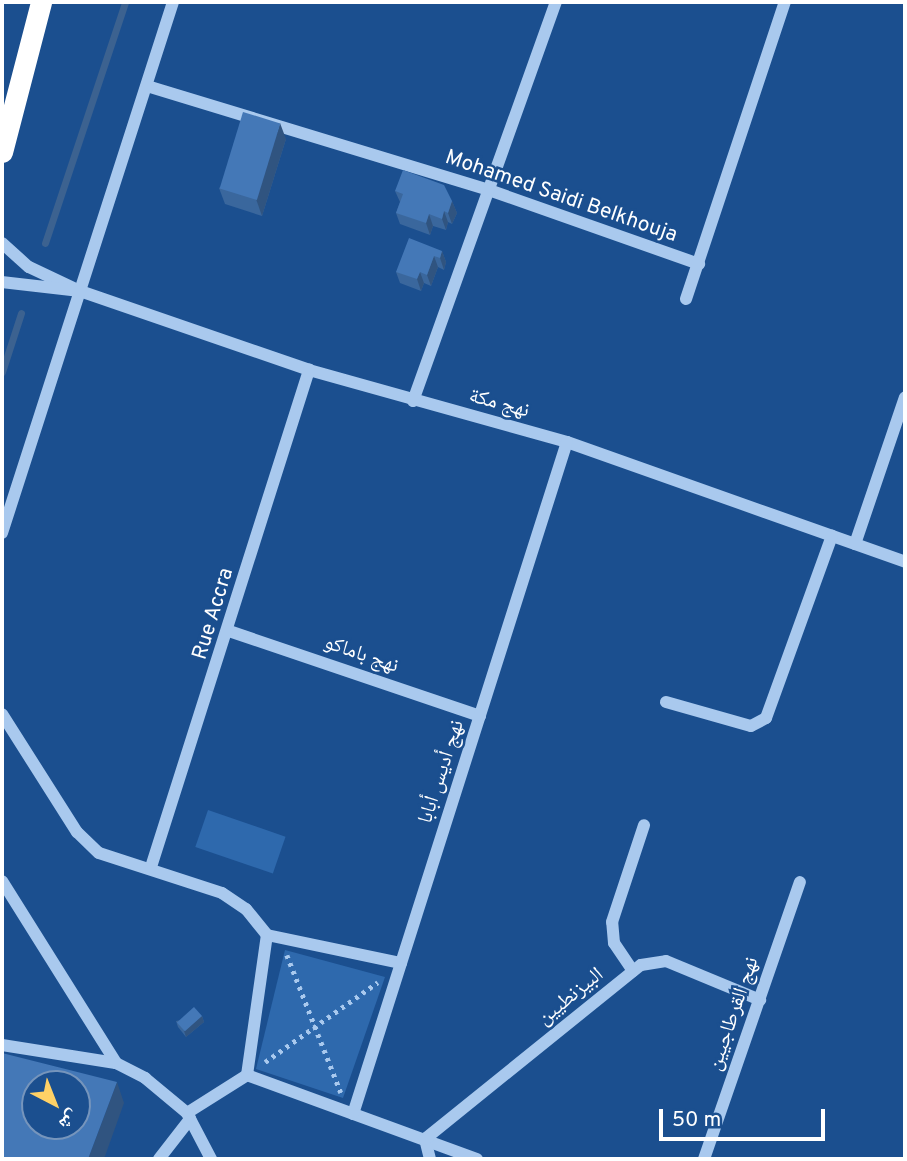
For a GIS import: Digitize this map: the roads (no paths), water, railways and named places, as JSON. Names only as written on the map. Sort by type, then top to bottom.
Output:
[{"type":"highway","points":[[2,152],[41,2]]},
{"type":"street","points":[[2,533],[173,2]]},
{"type":"street","points":[[413,401],[486,189],[556,2]]},
{"type":"street","name":"Mohamed Saidi Belkhouja","points":[[147,86],[486,189],[699,264],[785,2]]},
{"type":"street","points":[[2,243],[29,267],[80,291]]},
{"type":"street","points":[[686,299],[699,264]]},
{"type":"street","points":[[2,282],[80,291]]},
{"type":"street","name":"نهج مكة","points":[[80,291],[309,370],[567,442],[905,562]]},
{"type":"street","name":"Rue Accra","points":[[151,867],[229,631],[309,370]]},
{"type":"street","points":[[855,544],[905,397]]},
{"type":"street","name":"نهج أديس أبابا","points":[[353,1114],[567,442]]},
{"type":"street","points":[[666,702],[751,726],[766,718],[832,536]]},
{"type":"street","name":"نهج باماكو","points":[[229,631],[480,716]]},
{"type":"street","points":[[2,713],[77,832],[99,853],[151,867],[222,894],[246,909],[267,935],[401,963]]},
{"type":"street","points":[[633,971],[614,943],[612,922],[644,825]]},
{"type":"street","points":[[2,881],[116,1063]]},
{"type":"street","name":"نهج القرطاجيين","points":[[704,1159],[800,882]]},
{"type":"street","points":[[159,1159],[188,1116],[247,1075],[267,935]]},
{"type":"street","name":"البيزنطيين","points":[[425,1139],[633,971],[653,960],[666,961],[760,1000]]},
{"type":"street","points":[[2,1045],[116,1063],[145,1078],[188,1116],[211,1159]]},
{"type":"street","points":[[247,1075],[477,1159]]},
{"type":"street","points":[[425,1139],[430,1159]]},
{"type":"waterway","points":[[45,243],[125,2]]},
{"type":"waterway","points":[[2,372],[21,313]]}]
